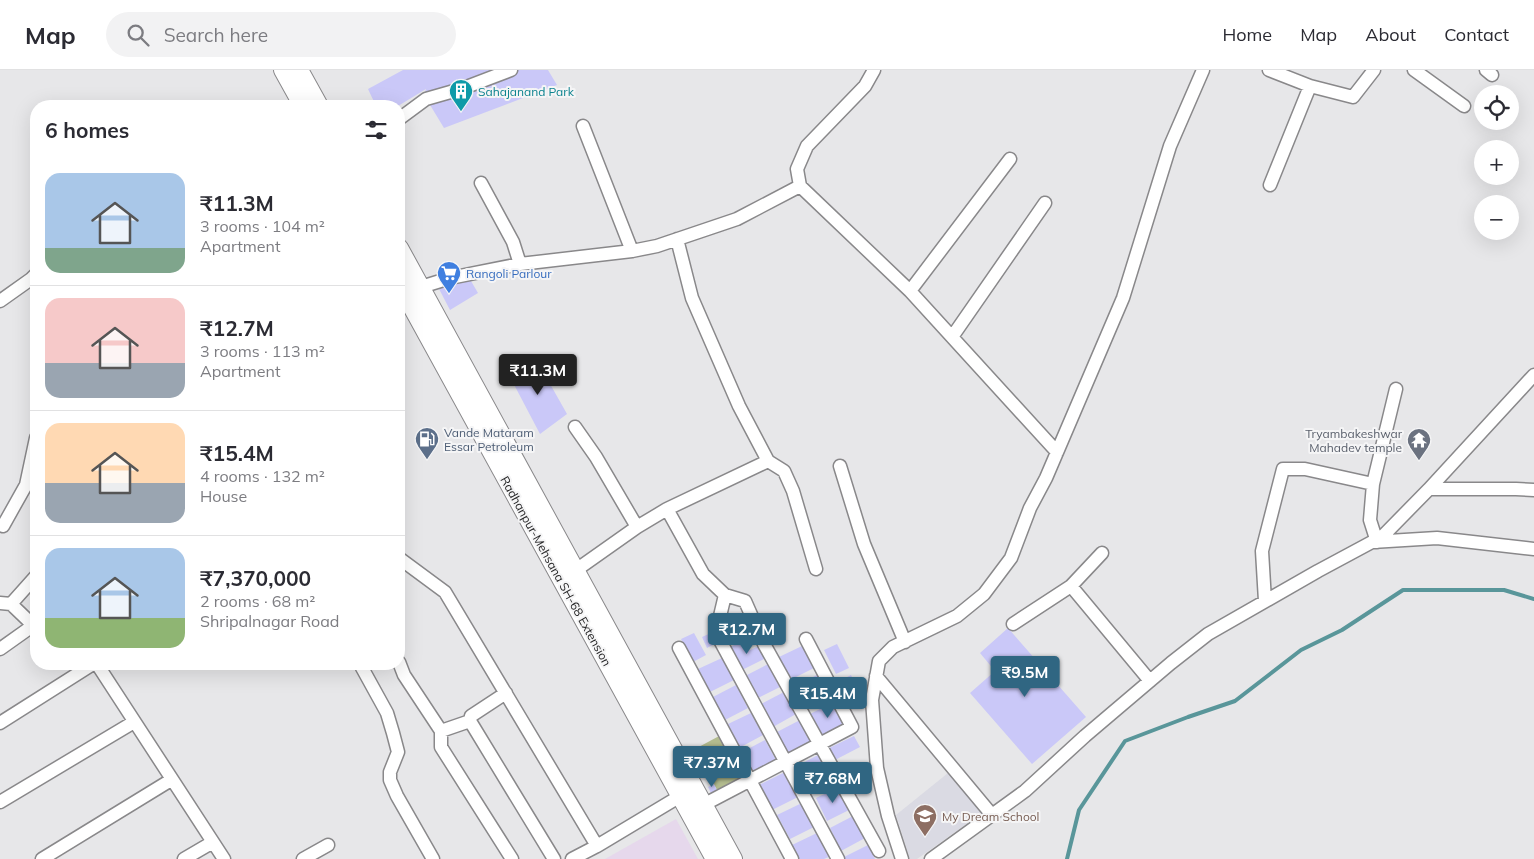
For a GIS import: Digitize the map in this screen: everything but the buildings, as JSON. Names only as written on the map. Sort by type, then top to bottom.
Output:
[{"type":"highway","points":[[283,70],[305,100]]},
{"type":"highway","points":[[299,70],[307,100]]},
{"type":"highway","points":[[405,259],[568,576]]},
{"type":"highway","name":"Radhanpur-Mehsana SH-68 Extension","points":[[405,293],[568,576],[687,792],[715,859]]},
{"type":"highway","points":[[687,792],[703,805],[732,859]]},
{"type":"street","points":[[405,115],[426,99],[461,89],[512,70]]},
{"type":"street","points":[[874,70],[865,86],[808,146],[797,169],[800,186],[910,291],[1057,452]]},
{"type":"street","points":[[902,859],[888,816],[877,768],[872,700],[880,661],[893,647],[957,616],[984,594],[1011,558],[1030,508],[1046,478],[1123,298],[1170,146],[1202,70]]},
{"type":"street","points":[[1269,70],[1310,86],[1354,97],[1374,70]]},
{"type":"street","points":[[1414,70],[1464,106]]},
{"type":"street","points":[[1270,185],[1310,86]]},
{"type":"street","points":[[583,126],[632,251]]},
{"type":"street","points":[[910,291],[1010,159]]},
{"type":"street","points":[[480,183],[514,242],[520,264]]},
{"type":"street","points":[[421,287],[450,278],[520,264],[632,251],[657,246],[737,219],[800,186]]},
{"type":"street","points":[[952,337],[1045,203]]},
{"type":"street","points":[[677,239],[692,298],[739,406],[768,461],[784,471],[793,491],[816,569]]},
{"type":"street","points":[[0,302],[30,279]]},
{"type":"street","points":[[1377,542],[1429,489],[1534,375]]},
{"type":"street","points":[[1377,542],[1370,520],[1372,484],[1396,389]]},
{"type":"street","points":[[575,426],[596,457],[637,527]]},
{"type":"street","points":[[568,576],[667,508],[768,461]]},
{"type":"street","points":[[840,466],[864,544],[905,642]]},
{"type":"street","points":[[1265,602],[1262,551],[1283,469],[1305,469],[1372,484]]},
{"type":"street","points":[[3,526],[30,489]]},
{"type":"street","points":[[1429,489],[1534,490]]},
{"type":"street","points":[[667,508],[703,574],[725,595],[745,601],[764,644],[878,850]]},
{"type":"street","points":[[932,859],[1025,791],[1085,736],[1208,634],[1372,542],[1437,538],[1534,549]]},
{"type":"street","points":[[1013,624],[1071,586],[1102,553]]},
{"type":"street","points":[[405,562],[445,592],[598,846]]},
{"type":"street","points":[[30,582],[6,604],[30,624]]},
{"type":"street","points":[[1071,586],[1150,681]]},
{"type":"street","points":[[725,595],[716,633],[838,859]]},
{"type":"street","points":[[0,649],[30,628]]},
{"type":"street","points":[[703,805],[852,727],[806,639]]},
{"type":"street","points":[[679,648],[792,859]]},
{"type":"street","points":[[0,723],[83,670]]},
{"type":"street","points":[[101,670],[224,859]]},
{"type":"street","points":[[363,670],[387,713],[398,752],[390,772],[390,780],[397,796],[433,859]]},
{"type":"street","points":[[402,670],[441,731],[441,747],[512,859]]},
{"type":"street","points":[[876,676],[992,815]]},
{"type":"street","points":[[506,693],[471,716],[470,721],[554,859]]},
{"type":"street","points":[[441,731],[470,721]]},
{"type":"street","points":[[0,802],[134,722]]},
{"type":"street","points":[[42,859],[171,780]]},
{"type":"street","points":[[572,859],[598,846],[687,792]]},
{"type":"street","points":[[184,859],[213,842]]},
{"type":"street","points":[[303,859],[328,845]]},
{"type":"shaded area","name":"My Dream School","points":[[948,773],[982,813],[917,859],[910,859],[896,815]]},
{"type":"shaded area","points":[[676,819],[698,859],[605,859]]},
{"type":"green space","points":[[721,735],[743,777],[717,790],[695,749]]},
{"type":"waterway","points":[[1067,859],[1079,810],[1125,741],[1235,701],[1301,650],[1342,630],[1403,590],[1504,590],[1534,599]]},
{"type":"place","name":"Sahajanand Park","points":[[461,112]]},
{"type":"place","name":"Rangoli Parlour","points":[[449,294]]},
{"type":"place","name":"Vande Mataram Essar Petroleum","points":[[427,460]]},
{"type":"place","name":"Tryambakeshwar Mahadev temple","points":[[1419,461]]},
{"type":"place","name":"My Dream School","points":[[925,837]]}]
